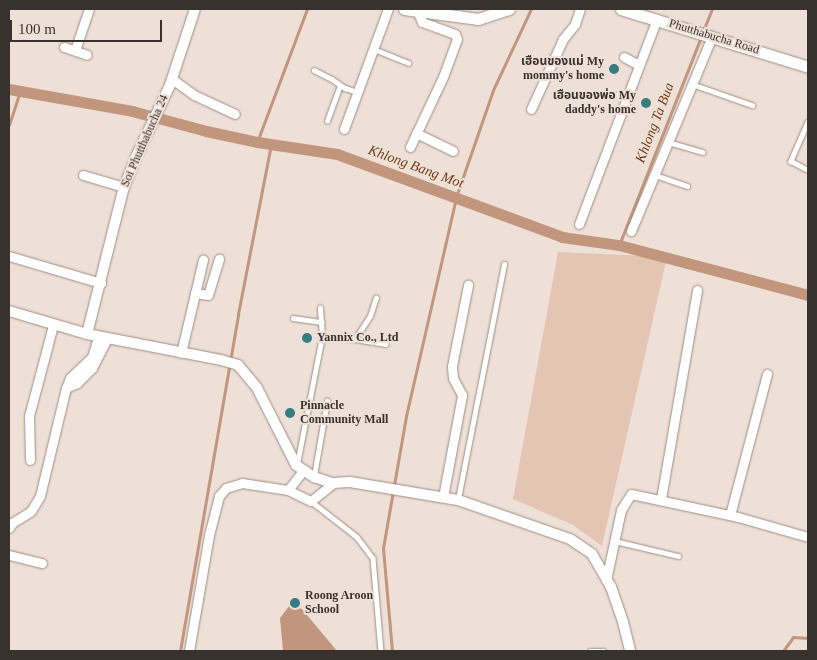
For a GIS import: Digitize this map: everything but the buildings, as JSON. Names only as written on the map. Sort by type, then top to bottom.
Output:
[{"type":"main road","points":[[409,10],[442,12],[478,19],[509,9]]},
{"type":"main road","name":"Phutthabucha Road","points":[[620,9],[654,15],[705,35],[808,67]]},
{"type":"street","points":[[75,50],[89,9]]},
{"type":"street","name":"Soi Phutthabucha 24","points":[[87,334],[124,188],[136,157],[171,82],[196,9]]},
{"type":"street","points":[[344,129],[359,93],[388,9]]},
{"type":"street","points":[[531,109],[563,39],[575,24],[580,9]]},
{"type":"street","points":[[409,10],[422,22],[455,34],[457,39],[410,147]]},
{"type":"street","points":[[578,224],[640,65],[654,15]]},
{"type":"street","points":[[631,231],[691,84],[705,35]]},
{"type":"street","points":[[64,47],[87,55]]},
{"type":"street","points":[[624,57],[640,65]]},
{"type":"street","points":[[171,82],[194,96],[235,114]]},
{"type":"street","points":[[416,133],[454,151]]},
{"type":"street","points":[[83,175],[124,188]]},
{"type":"street","points":[[9,256],[101,283]]},
{"type":"street","points":[[195,293],[208,295],[219,259]]},
{"type":"street","points":[[181,353],[203,260]]},
{"type":"street","points":[[443,497],[462,395],[460,388],[453,378],[452,366],[468,285]]},
{"type":"street","points":[[660,499],[697,290]]},
{"type":"street","points":[[9,311],[103,338],[221,360],[238,365],[257,388],[300,468],[314,477],[333,483],[350,482],[458,500],[570,539],[592,554],[606,580],[623,622],[630,651]]},
{"type":"street","points":[[30,460],[29,416],[54,325]]},
{"type":"street","points":[[9,528],[12,523],[31,511],[40,496],[66,388],[70,378],[92,357],[103,338]]},
{"type":"street","points":[[730,515],[767,374]]},
{"type":"street","points":[[288,490],[300,468]]},
{"type":"street","points":[[189,651],[209,535],[219,496],[226,488],[242,483],[288,490],[311,501],[333,483]]},
{"type":"street","points":[[606,580],[621,510],[628,496],[636,493],[730,515],[808,537]]},
{"type":"street","points":[[9,555],[42,563]]},
{"type":"lane","points":[[374,49],[408,62]]},
{"type":"lane","points":[[314,70],[332,78],[340,86],[359,93]]},
{"type":"lane","points":[[691,84],[752,105]]},
{"type":"lane","points":[[327,121],[340,86]]},
{"type":"lane","points":[[612,95],[628,96]]},
{"type":"lane","points":[[808,122],[791,161],[808,170]]},
{"type":"lane","points":[[667,142],[703,152]]},
{"type":"lane","points":[[654,175],[687,186]]},
{"type":"lane","points":[[458,500],[504,264]]},
{"type":"lane","points":[[354,339],[370,316],[376,298]]},
{"type":"lane","points":[[300,468],[322,337],[320,308]]},
{"type":"lane","points":[[292,318],[322,322]]},
{"type":"lane","points":[[322,337],[386,344]]},
{"type":"lane","points":[[314,477],[327,401]]},
{"type":"lane","points":[[311,501],[357,537],[373,558],[380,651]]},
{"type":"lane","points":[[615,541],[678,556]]},
{"type":"lane","points":[[590,651],[604,651]]},
{"type":"shaded area","points":[[558,252],[667,257],[602,546],[573,525],[513,499]]},
{"type":"shaded area","points":[[290,605],[302,609],[337,651],[283,651],[280,618]]},
{"type":"waterway","points":[[257,142],[307,9]]},
{"type":"waterway","points":[[392,651],[383,548],[406,416],[456,197],[493,90],[531,9]]},
{"type":"waterway","name":"Khlong Ta Bua","points":[[703,31],[712,9]]},
{"type":"waterway","name":"Khlong Ta Bua","points":[[619,245],[701,37]]},
{"type":"waterway","name":"Khlong Bang Mot","points":[[9,89],[132,111],[206,131],[257,142],[337,154],[562,237],[619,245],[808,295]]},
{"type":"waterway","points":[[9,125],[20,91]]},
{"type":"waterway","points":[[180,651],[238,314],[271,144]]},
{"type":"waterway","points":[[783,651],[793,637],[808,638]]},
{"type":"place","name":"เฮือนของแม่ My mommy's home","points":[[614,69]]},
{"type":"place","name":"เฮือนของพ่อ My daddy's home","points":[[646,103]]},
{"type":"place","name":"Yannix Co., Ltd","points":[[307,338]]},
{"type":"place","name":"Pinnacle Community Mall","points":[[290,413]]},
{"type":"place","name":"Roong Aroon School","points":[[295,603]]}]
